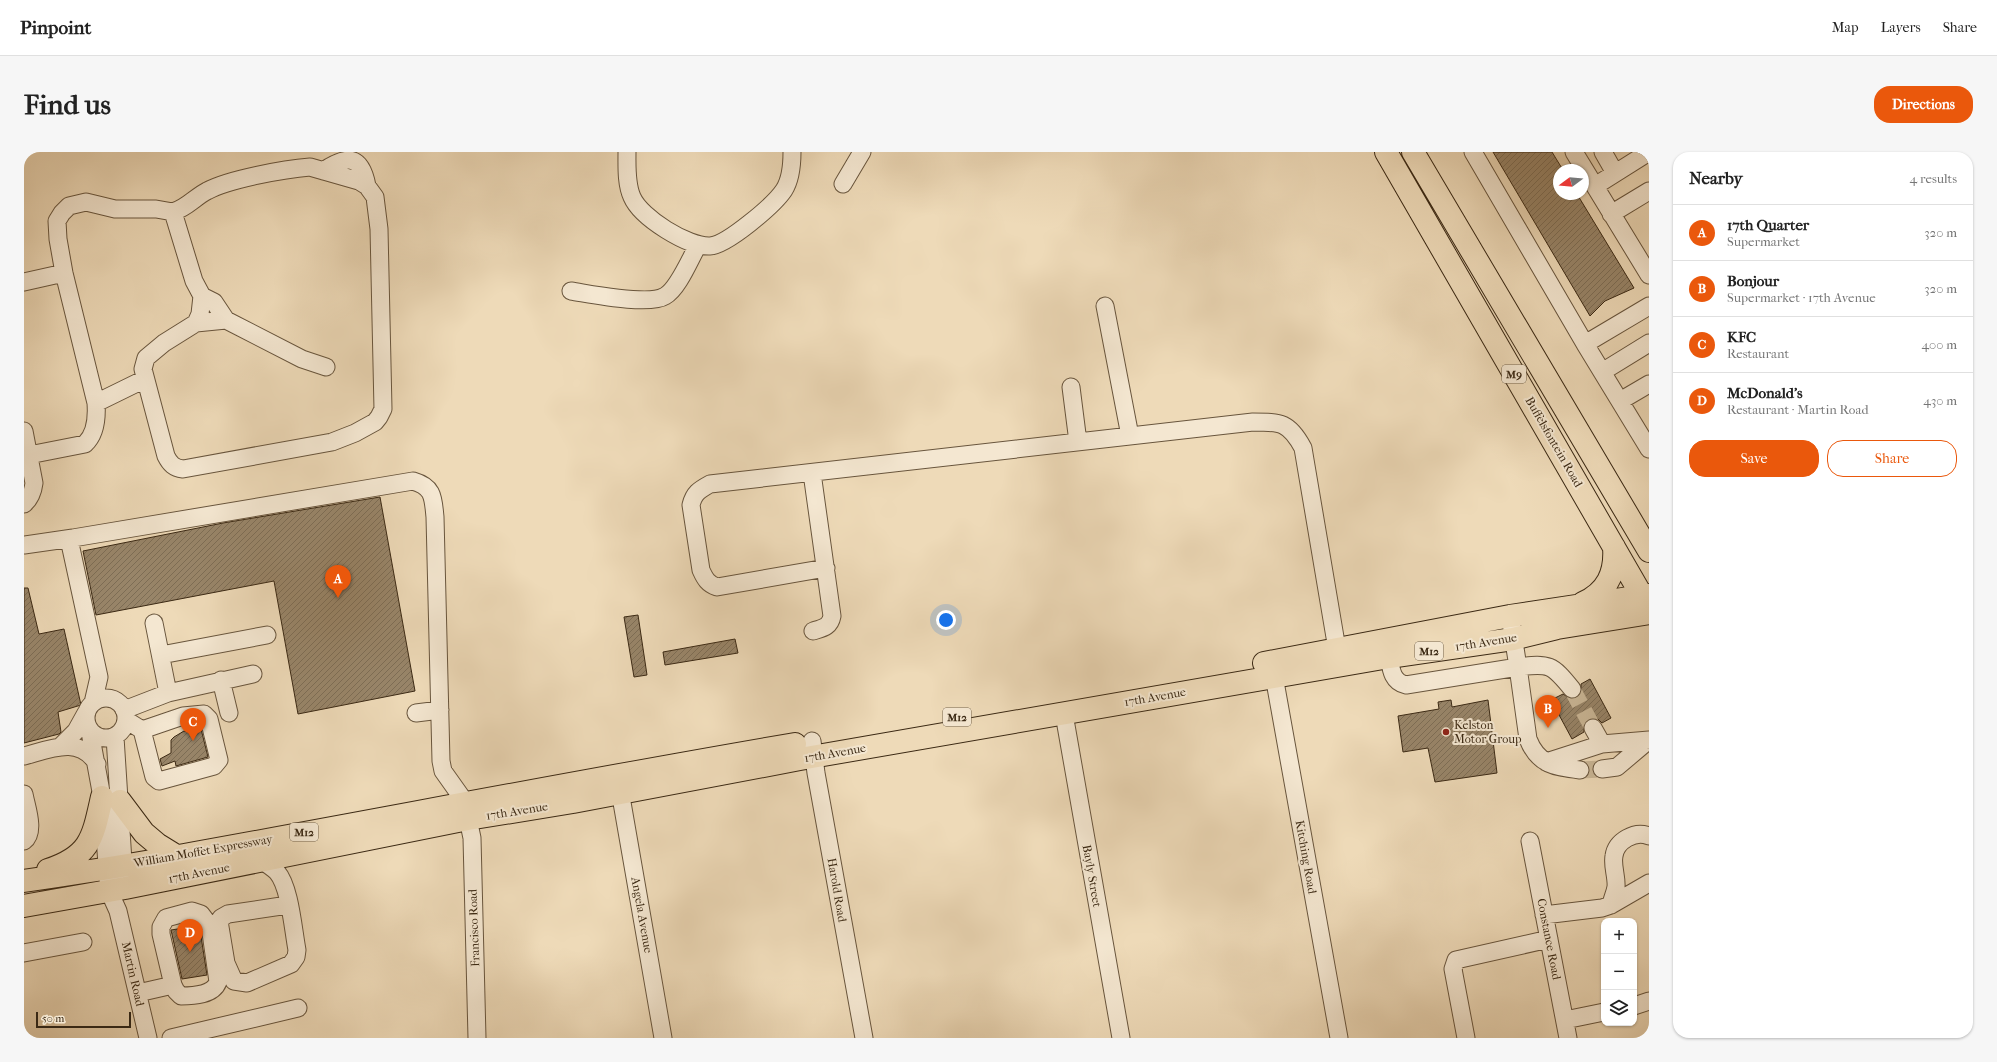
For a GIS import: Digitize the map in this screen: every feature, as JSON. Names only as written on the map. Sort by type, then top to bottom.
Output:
[{"type":"main road","name":"Buffelsfontein Road","points":[[1387,152],[1647,603]]},
{"type":"main road","name":"Buffelsfontein Road","points":[[1412,152],[1649,551]]},
{"type":"main road","points":[[1429,179],[1427,170],[1430,152]]},
{"type":"main road","points":[[1578,606],[1594,598],[1606,586],[1614,566],[1614,547]]},
{"type":"main road","name":"17th Avenue","points":[[500,796],[564,786],[618,774],[813,749],[1064,714],[1274,676],[1339,658],[1510,616],[1578,606],[1647,603]]},
{"type":"main road","name":"17th Avenue","points":[[24,906],[117,890],[301,853],[467,811],[574,802],[813,749],[1063,699],[1339,658],[1388,657],[1513,639],[1647,603]]},
{"type":"main road","name":"William Moffet Expressway","points":[[24,880],[467,811],[500,796]]},
{"type":"main road","points":[[24,880],[54,868],[83,852],[111,799],[144,833],[157,844],[178,857]]},
{"type":"street","points":[[627,152],[628,178],[632,198],[659,225],[698,245],[711,246],[726,242],[777,198],[789,180],[792,167],[792,152]]},
{"type":"street","points":[[842,184],[862,152]]},
{"type":"street","points":[[1473,152],[1602,372],[1620,401],[1643,426],[1649,449]]},
{"type":"street","points":[[1574,152],[1649,275]]},
{"type":"street","points":[[1603,152],[1616,173]]},
{"type":"street","points":[[1595,186],[1649,152]]},
{"type":"street","points":[[30,455],[85,444],[94,430],[96,403],[64,273],[58,239],[58,221],[62,213],[69,206],[86,202],[115,209],[156,209],[173,212],[186,206],[207,191],[224,184],[298,168],[310,167],[359,181],[367,186],[375,197],[379,229],[383,409],[375,422],[355,433],[332,442],[183,469],[177,468],[169,463],[145,379],[143,365],[146,358],[164,343],[196,323],[226,320]]},
{"type":"street","points":[[1611,214],[1649,191]]},
{"type":"street","points":[[173,212],[194,281],[202,296],[200,314],[196,323]]},
{"type":"street","points":[[571,291],[640,300],[655,300],[665,296],[673,289],[698,245]]},
{"type":"street","points":[[24,282],[64,273]]},
{"type":"street","points":[[202,296],[214,302],[226,320],[302,360],[326,367]]},
{"type":"street","points":[[1105,306],[1130,436]]},
{"type":"street","points":[[1585,344],[1647,310]]},
{"type":"street","points":[[1602,372],[1649,343]]},
{"type":"street","points":[[96,403],[145,379]]},
{"type":"street","points":[[1620,401],[1649,384]]},
{"type":"street","points":[[1071,386],[1078,442]]},
{"type":"street","points":[[826,568],[717,587],[711,585],[705,579],[701,570],[691,505],[693,497],[698,490],[710,484],[1253,422],[1268,422],[1288,427],[1296,434],[1303,448],[1339,658]]},
{"type":"street","points":[[24,431],[30,455],[34,482],[33,491],[26,502]]},
{"type":"street","points":[[812,473],[832,616],[831,622],[826,627],[813,631]]},
{"type":"street","points":[[24,545],[406,482],[413,481],[424,484],[432,496],[435,517],[441,761],[443,771],[467,811]]},
{"type":"street","points":[[69,538],[99,677],[123,710],[142,730],[154,777],[161,781],[217,764],[219,755],[208,719],[204,714],[183,716],[142,730]]},
{"type":"street","points":[[1510,616],[1528,739],[1537,755],[1546,762],[1559,768],[1580,770]]},
{"type":"street","points":[[154,623],[168,692]]},
{"type":"street","points":[[161,655],[268,635]]},
{"type":"street","points":[[1388,657],[1392,674],[1397,682],[1406,685],[1538,664],[1548,665],[1555,670],[1572,689]]},
{"type":"street","points":[[123,710],[168,692],[253,674]]},
{"type":"street","name":"Kitching Road","points":[[1274,676],[1338,1038]]},
{"type":"street","points":[[99,677],[86,720],[97,764],[111,799]]},
{"type":"street","points":[[221,680],[229,713]]},
{"type":"street","points":[[60,747],[76,731],[90,708],[102,698],[123,710]]},
{"type":"street","points":[[117,890],[111,799],[115,737],[125,726],[123,710]]},
{"type":"street","points":[[416,713],[440,710]]},
{"type":"street","name":"Bayly Street","points":[[1064,714],[1121,1038]]},
{"type":"street","points":[[1593,728],[1602,744]]},
{"type":"street","points":[[90,732],[102,739],[115,737]]},
{"type":"street","points":[[1546,762],[1602,744],[1649,740]]},
{"type":"street","points":[[1602,769],[1617,767],[1649,740]]},
{"type":"street","points":[[24,756],[60,747],[81,748],[89,752],[97,764]]},
{"type":"street","name":"Harold Road","points":[[813,749],[864,1038]]},
{"type":"street","name":"Angela Avenue","points":[[620,791],[663,1038]]},
{"type":"street","points":[[24,794],[29,832],[27,839],[24,841]]},
{"type":"street","name":"Francisco Road","points":[[467,811],[472,838],[477,1038]]},
{"type":"street","points":[[1611,905],[1616,887],[1614,852],[1622,842],[1633,834],[1640,833],[1649,836]]},
{"type":"street","name":"Constance Road","points":[[1530,841],[1568,1038]]},
{"type":"street","points":[[287,897],[228,914],[219,921],[226,963],[234,981],[247,984],[294,961],[297,950],[287,897],[285,874],[292,862],[301,853]]},
{"type":"street","points":[[262,861],[278,873],[287,897]]},
{"type":"street","points":[[1544,915],[1596,909],[1611,905],[1649,883]]},
{"type":"street","name":"Martin Road","points":[[117,890],[118,910],[148,1038]]},
{"type":"street","points":[[192,911],[201,914],[210,926],[218,982],[213,990],[189,996],[178,994],[173,985],[161,934],[161,927],[166,918],[192,911]]},
{"type":"street","points":[[1466,1038],[1453,969],[1456,960],[1549,939]]},
{"type":"street","points":[[24,953],[83,942]]},
{"type":"street","points":[[138,993],[173,985]]},
{"type":"street","points":[[1637,1005],[1649,1002]]},
{"type":"street","points":[[171,1038],[298,1008]]},
{"type":"street","points":[[1565,1020],[1601,1013]]},
{"type":"building","points":[[1493,152],[1552,152],[1559,164],[1553,164],[1553,200],[1581,200],[1634,288],[1605,301],[1590,316]]},
{"type":"building","points":[[380,497],[415,691],[298,714],[274,581],[96,615],[83,551],[223,523]]},
{"type":"building","points":[[24,588],[28,588],[39,634],[64,629],[81,705],[58,712],[61,732],[59,734],[24,743]]},
{"type":"building","points":[[638,615],[647,675],[634,677],[624,617]]},
{"type":"building","points":[[735,639],[738,653],[665,665],[663,652]]},
{"type":"building","points":[[1590,679],[1611,718],[1602,723],[1598,719],[1588,719],[1584,723],[1584,732],[1572,739],[1551,700],[1563,694],[1569,698],[1578,697],[1581,692],[1581,684]]},
{"type":"building","name":"Kelston Motor Group","points":[[1451,700],[1452,707],[1488,700],[1497,773],[1435,782],[1428,748],[1403,752],[1398,716],[1439,709],[1438,702]]},
{"type":"building","points":[[200,725],[208,757],[176,766],[175,761],[162,766],[160,759],[171,753],[171,740],[184,731],[188,732],[191,727]]},
{"type":"building","points":[[197,926],[200,930],[207,975],[182,979],[171,930]]},
{"type":"tunnel","points":[[1572,689],[1593,728]]},
{"type":"tunnel","points":[[1580,770],[1602,769]]},
{"type":"place","name":"17th Quarter","points":[[338,598]]},
{"type":"place","name":"Bonjour","points":[[1548,728]]},
{"type":"place","name":"Kelston Motor Group","points":[[1446,732]]},
{"type":"place","name":"KFC","points":[[193,741]]},
{"type":"place","name":"McDonald's","points":[[190,952]]}]
